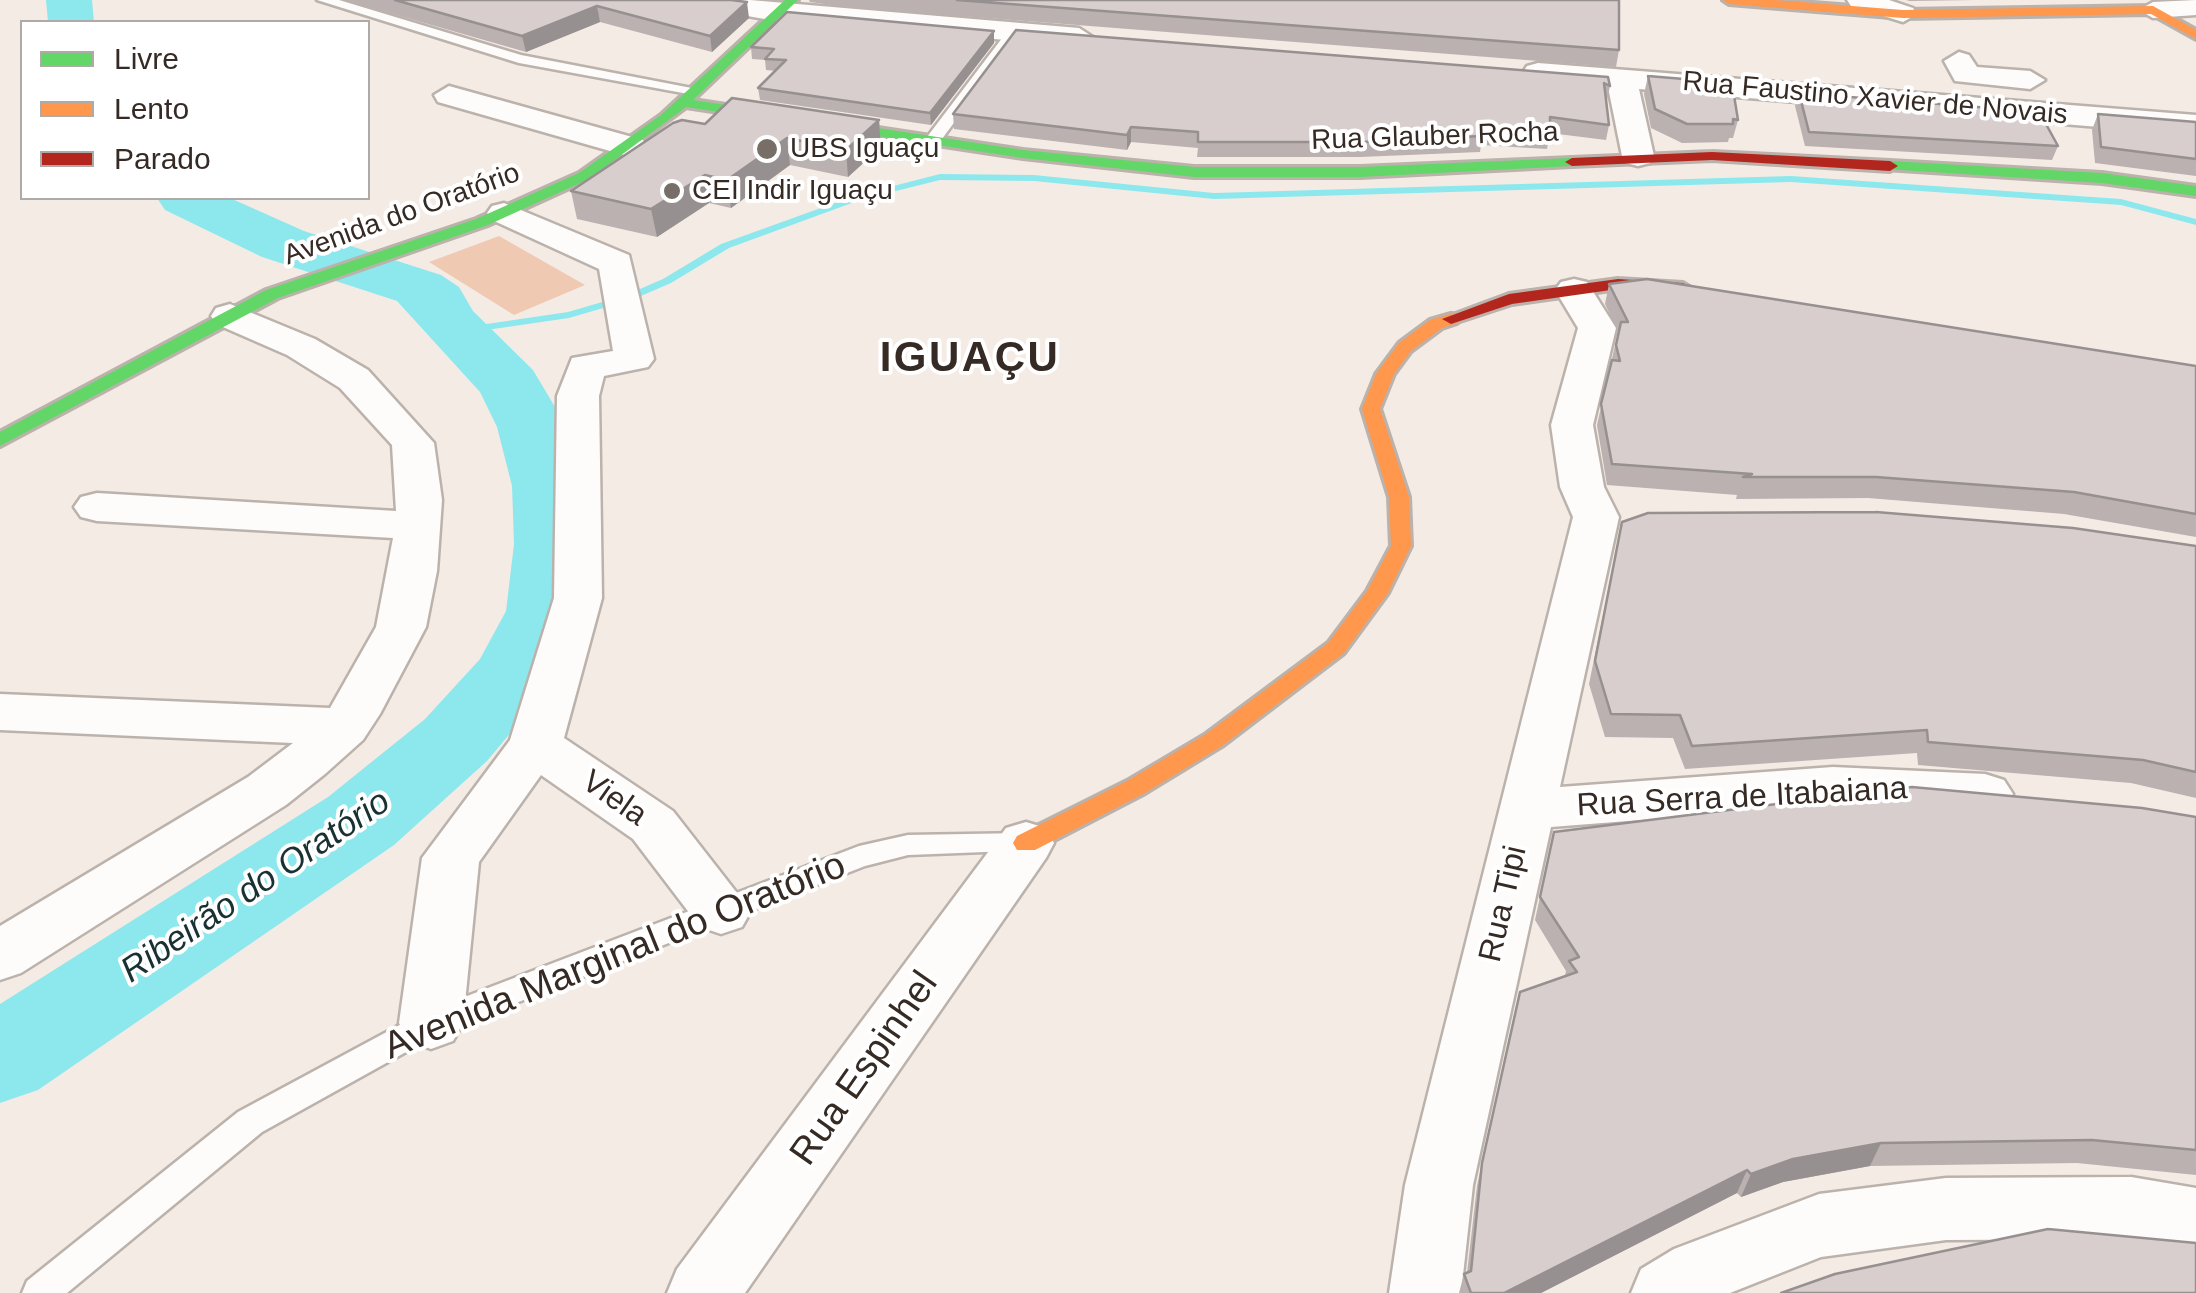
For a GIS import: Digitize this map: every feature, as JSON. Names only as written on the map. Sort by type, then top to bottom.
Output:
[{"type":"street","points":[[702,0],[1118,40]]},
{"type":"street","points":[[1729,0],[1903,14],[2196,7]]},
{"type":"street","points":[[1861,0],[1903,14]]},
{"type":"street","name":"Avenida do Oratório","points":[[0,440],[251,305],[493,218],[584,176],[630,147],[784,7]]},
{"type":"street","points":[[2153,10],[2196,34]]},
{"type":"street","points":[[1027,33],[1073,11]]},
{"type":"street","points":[[1959,61],[1966,76],[2032,75],[2042,112]]},
{"type":"street","name":"Rua Faustino Xavier de Novais","points":[[1504,69],[2196,125]]},
{"type":"street","points":[[1620,78],[1638,156]]},
{"type":"street","points":[[449,95],[630,147]]},
{"type":"street","name":"Rua Glauber Rocha","points":[[687,96],[933,140],[1110,165],[1237,174],[1712,156],[2132,180],[2196,191]]},
{"type":"street","points":[[432,1023],[450,858],[535,745],[578,598],[578,396],[586,367],[634,359],[616,263],[493,218]]},
{"type":"street","points":[[1026,843],[1136,787],[1214,740],[1336,648],[1377,593],[1401,546],[1400,497],[1371,410],[1385,374],[1404,348],[1436,324],[1509,299],[1643,284],[1711,293]]},
{"type":"street","name":"Rua Tipi","points":[[1424,1293],[1439,1185],[1526,809],[1616,517],[1582,486],[1572,425],[1597,328],[1574,290]]},
{"type":"street","points":[[0,956],[267,791],[344,727],[362,702],[400,628],[418,526],[420,471],[413,443],[398,422],[354,379],[301,347],[251,305]]},
{"type":"street","points":[[97,508],[418,526]]},
{"type":"street","points":[[0,712],[344,727]]},
{"type":"street","name":"Viela","points":[[535,745],[653,825],[721,911]]},
{"type":"street","name":"Rua Serra de Itabaiana","points":[[1526,809],[1833,786],[1912,786],[2031,798]]},
{"type":"street","name":"Rua Espinhel","points":[[702,1293],[1026,843]]},
{"type":"street","points":[[1666,1293],[1699,1272],[1818,1226],[1946,1209],[2131,1208],[2196,1219]]},
{"type":"lane","points":[[324,0],[519,59],[687,96]]},
{"type":"lane","points":[[933,140],[1027,33]]},
{"type":"lane","name":"Avenida Marginal do Oratório","points":[[40,1293],[250,1122],[432,1023],[859,857],[908,845],[1026,843]]},
{"type":"shaded area","points":[[499,236],[585,285],[514,315],[429,262]]},
{"type":"building","points":[[395,0],[747,2],[710,36],[597,6],[522,36]]},
{"type":"building","points":[[957,0],[1619,0],[1619,50]]},
{"type":"building","points":[[787,12],[994,31],[930,113],[758,88],[786,60],[765,59],[774,49],[751,47]]},
{"type":"building","points":[[1016,30],[1608,77],[1610,86],[1604,83],[1609,125],[1550,117],[1550,133],[1483,130],[1482,136],[1362,142],[1198,142],[1198,132],[1131,127],[1127,135],[953,114]]},
{"type":"building","points":[[1648,76],[1732,83],[1738,120],[1733,119],[1733,124],[1687,124],[1655,109]]},
{"type":"building","points":[[1799,93],[2028,111],[2041,115],[2058,146],[1809,132]]},
{"type":"building","points":[[732,98],[879,120],[846,150],[787,138],[727,180],[705,175],[651,209],[571,191],[673,123],[682,120],[705,124]]},
{"type":"building","points":[[2098,114],[2196,122],[2196,159],[2101,147]]},
{"type":"building","points":[[1647,279],[2196,366],[2196,514],[2074,492],[1876,477],[1743,477],[1752,474],[1612,464],[1601,404],[1612,360],[1620,361],[1616,345],[1621,322],[1628,322],[1609,284]]},
{"type":"building","points":[[1876,512],[2073,528],[2196,546],[2196,772],[2143,760],[1928,742],[1927,730],[1692,746],[1680,715],[1611,714],[1595,661],[1622,522],[1648,513]]},
{"type":"building","points":[[1912,787],[2142,808],[2196,817],[2196,1150],[2092,1140],[1881,1143],[1793,1159],[1751,1174],[1747,1170],[1504,1293],[1471,1293],[1464,1274],[1471,1271],[1482,1163],[1520,992],[1577,972],[1569,961],[1579,957],[1540,897],[1554,832]]},
{"type":"building","points":[[2048,1229],[2196,1243],[2196,1293],[1781,1293],[1835,1274]]},
{"type":"waterway","name":"Ribeirão do Oratório","points":[[69,0],[71,20]]},
{"type":"waterway","points":[[459,331],[569,315],[630,297],[667,281],[725,246],[857,198],[940,177],[1034,178],[1214,196],[1791,179],[2121,202],[2196,222]]},
{"type":"waterway","name":"Ribeirão do Oratório","points":[[0,1059],[361,821],[456,740],[514,674],[546,611],[552,544],[549,486],[532,427],[509,384],[444,318],[437,300],[419,288],[362,273],[283,244],[189,200]]},
{"type":"traffic: fast","points":[[0,440],[272,294],[482,222],[584,176],[666,118],[792,0]]},
{"type":"traffic: fast","points":[[680,102],[1023,154],[1194,172],[1360,172],[1572,162]]},
{"type":"traffic: fast","points":[[1890,166],[2102,178],[2196,191]]},
{"type":"traffic: slow","points":[[1729,0],[1903,14],[2153,10],[2196,35]]},
{"type":"traffic: slow","points":[[1026,843],[1136,787],[1214,740],[1336,648],[1377,593],[1401,546],[1399,497],[1371,409],[1385,374],[1405,347],[1436,324],[1451,319]]},
{"type":"traffic: jam","points":[[1572,162],[1712,156],[1890,166]]},
{"type":"traffic: jam","points":[[1451,319],[1509,299],[1618,284],[1683,288]]},
{"type":"place","name":"UBS Iguaçu","points":[[767,149]]},
{"type":"place","name":"CEI Indir Iguaçu","points":[[672,191]]},
{"type":"district","name":"IGUAÇU","points":[[970,359]]}]
